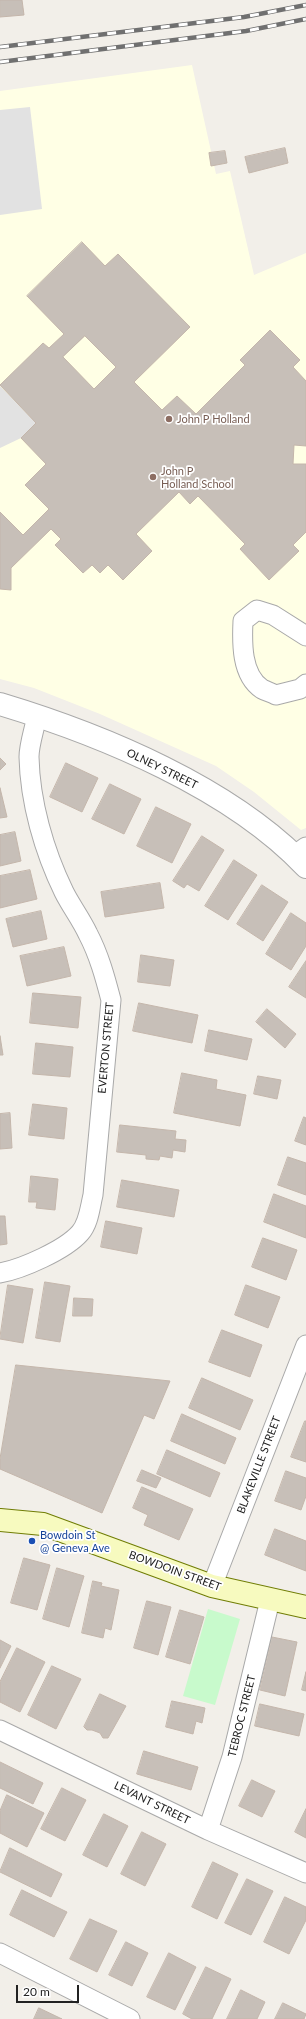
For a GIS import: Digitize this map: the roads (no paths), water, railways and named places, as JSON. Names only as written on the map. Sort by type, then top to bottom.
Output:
[{"type":"main road","name":"BOWDOIN STREET","points":[[0,1520],[44,1524],[212,1586],[306,1607]]},
{"type":"street","points":[[306,636],[273,615],[257,610],[243,621],[244,658],[250,675],[261,688],[276,695],[300,689],[306,684]]},
{"type":"street","name":"OLNEY STREET","points":[[0,704],[37,715],[94,737],[180,775],[231,806],[302,856]]},
{"type":"street","name":"EVERTON STREET","points":[[0,1273],[9,1272],[50,1253],[80,1233],[86,1223],[93,1195],[111,1000],[105,975],[96,950],[64,893],[52,866],[36,812],[29,756],[37,715]]},
{"type":"street","name":"BLAKEVILLE STREET","points":[[212,1586],[306,1345]]},
{"type":"street","name":"TEBROC STREET","points":[[208,1830],[232,1757],[270,1600]]},
{"type":"street","name":"LEVANT STREET","points":[[0,1730],[208,1830],[306,1873]]},
{"type":"street","points":[[0,1953],[130,2019]]},
{"type":"railway","points":[[0,47],[244,17],[306,5]]},
{"type":"railway","points":[[0,62],[246,31],[306,19]]},
{"type":"place","name":"John P Holland","points":[[169,419]]},
{"type":"place","name":"John P Holland School","points":[[153,477]]},
{"type":"place","name":"Bowdoin St @ Geneva Ave","points":[[32,1541]]}]
